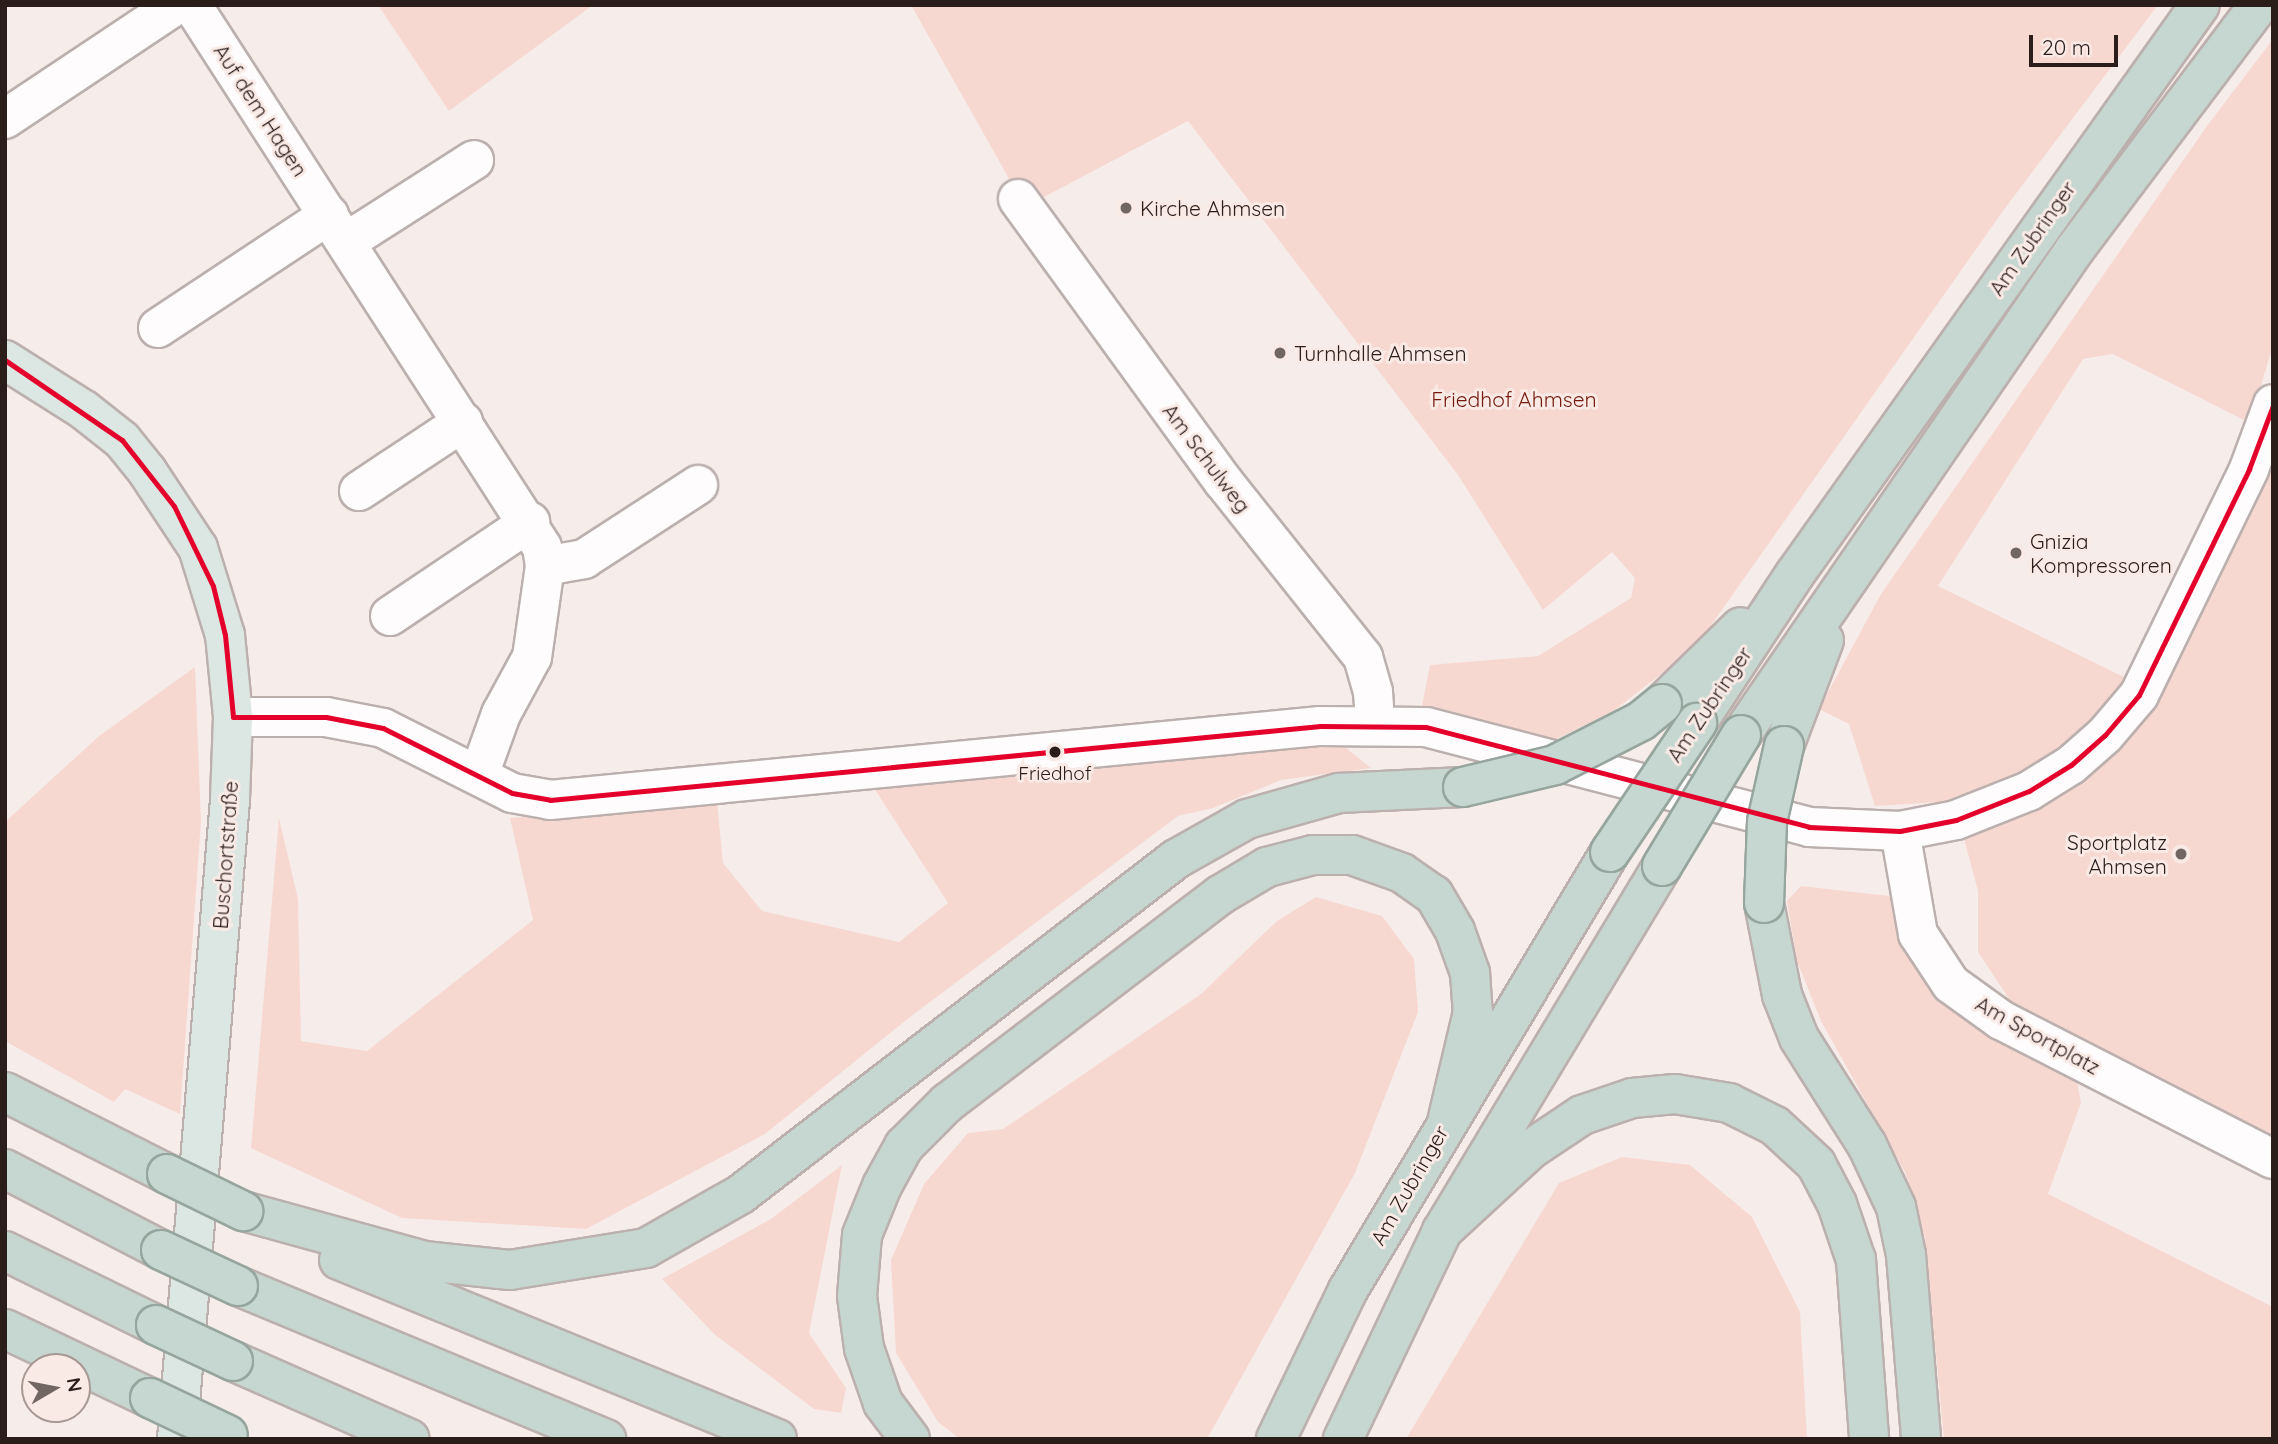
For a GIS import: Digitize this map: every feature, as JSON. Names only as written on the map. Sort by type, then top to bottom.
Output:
[{"type":"highway","name":"Am Zubringer","points":[[1276,1439],[1348,1290],[1448,1118],[1610,852],[1795,574],[2200,5]]},
{"type":"highway","name":"Am Zubringer","points":[[1343,1439],[1442,1231],[1741,735],[2075,249],[2259,5]]},
{"type":"highway","points":[[243,1211],[424,1261],[510,1270],[646,1248],[741,1194],[1176,859],[1235,825],[1291,804],[1339,793],[1463,787],[1503,781],[1555,765],[1641,721],[1662,704],[1795,574]]},
{"type":"highway","points":[[1846,581],[1784,746],[1767,822],[1764,903],[1782,995],[1799,1038],[1867,1145],[1896,1208],[1906,1255],[1921,1439]]},
{"type":"highway","points":[[910,1439],[884,1403],[864,1348],[858,1296],[862,1235],[882,1186],[904,1146],[947,1103],[1220,895],[1268,867],[1313,855],[1352,855],[1402,873],[1434,895],[1455,931],[1471,986],[1473,1012],[1448,1118]]},
{"type":"highway","points":[[5,1092],[340,1261],[777,1439]]},
{"type":"highway","points":[[1442,1231],[1531,1149],[1582,1115],[1643,1097],[1675,1094],[1730,1102],[1775,1126],[1816,1164],[1838,1204],[1856,1260],[1869,1439]]},
{"type":"highway","points":[[5,1169],[161,1250],[238,1286],[606,1439]]},
{"type":"highway","points":[[5,1251],[233,1361],[410,1439]]},
{"type":"highway","points":[[5,1329],[68,1358],[158,1417],[185,1439]]},
{"type":"highway","points":[[158,1417],[232,1437]]},
{"type":"main road","name":"Buschortstraße","points":[[5,360],[122,440],[174,506],[213,586],[225,635],[233,717],[219,952],[158,1417]]},
{"type":"street","points":[[5,118],[176,5]]},
{"type":"street","name":"Auf dem Hagen","points":[[192,5],[530,522],[542,547],[545,566],[532,657],[501,714],[479,775]]},
{"type":"street","points":[[158,328],[338,229],[474,160]]},
{"type":"street","name":"Am Schulweg","points":[[1018,199],[1223,481],[1363,657],[1375,724]]},
{"type":"street","points":[[233,717],[350,720],[383,728],[512,793],[550,800],[934,761],[1375,724],[1468,736],[1809,827],[1900,831],[1956,820],[2029,791],[2071,765],[2105,735],[2138,695],[2249,469],[2273,404]]},
{"type":"street","points":[[359,491],[463,422]]},
{"type":"street","points":[[545,566],[584,559],[698,485]]},
{"type":"street","points":[[390,616],[530,522]]},
{"type":"street","name":"Am Sportplatz","points":[[1900,831],[1917,934],[1951,984],[2001,1020],[2273,1159]]},
{"type":"green space","points":[[378,5],[593,5],[449,111]]},
{"type":"green space","name":"Friedhof Ahmsen","points":[[911,5],[2158,5],[2003,211],[1695,648],[1612,712],[1546,744],[1483,721],[1422,706],[1430,665],[1538,656],[1631,598],[1635,578],[1612,552],[1543,610],[1458,475],[1188,121],[1042,198],[1020,198]]},
{"type":"green space","points":[[2273,39],[2273,345],[2250,423],[2113,354],[2083,359],[1938,586],[2128,679],[2064,751],[2022,777],[1954,801],[1875,806],[1849,724],[1819,709],[1881,594],[2207,126]]},
{"type":"green space","name":"Sportplatz Ahmsen","points":[[2273,467],[2273,1138],[2019,1014],[1978,952],[1978,891],[1963,835],[2036,809],[2117,749],[2161,695]]},
{"type":"green space","points":[[195,667],[201,821],[180,1114],[125,1089],[114,1102],[5,1041],[5,822],[99,736]]},
{"type":"green space","points":[[1340,743],[1371,768],[1281,780],[1213,808],[1178,816],[910,1017],[765,1134],[586,1229],[402,1218],[251,1148],[279,818],[298,899],[301,1041],[367,1051],[533,920],[510,818],[717,801],[723,863],[762,911],[899,942],[948,903],[872,785]]},
{"type":"green space","points":[[1801,886],[1898,897],[1910,943],[2075,1070],[2081,1103],[2048,1194],[2273,1307],[2273,1439],[1944,1439],[1925,1238],[1905,1172],[1821,1021],[1797,961],[1787,901]]},
{"type":"green space","points":[[1316,897],[1382,916],[1414,959],[1418,1012],[1355,1173],[1207,1439],[960,1439],[938,1422],[896,1353],[891,1260],[924,1184],[968,1133],[1003,1129],[1201,994],[1277,921]]},
{"type":"green space","points":[[1622,1157],[1690,1165],[1752,1217],[1800,1312],[1807,1439],[1406,1439],[1559,1183]]},
{"type":"green space","points":[[842,1165],[809,1333],[846,1388],[841,1413],[814,1409],[714,1334],[662,1279],[771,1219]]},
{"type":"transit line","points":[[5,360],[122,440],[174,506],[213,586],[225,635],[233,717]]},
{"type":"transit line","points":[[233,717],[326,717],[383,728],[512,793],[550,800],[1320,726],[1426,727],[1809,827],[1900,831],[1956,820],[2029,791],[2071,765],[2105,735],[2139,695],[2249,469],[2273,405]]},
{"type":"place","name":"Kirche Ahmsen","points":[[1126,208]]},
{"type":"place","name":"Turnhalle Ahmsen","points":[[1280,353]]},
{"type":"place","name":"Gnizia Kompressoren","points":[[2016,553]]},
{"type":"place","name":"Friedhof","points":[[1055,752]]},
{"type":"place","name":"Sportplatz Ahmsen","points":[[2181,854]]}]
